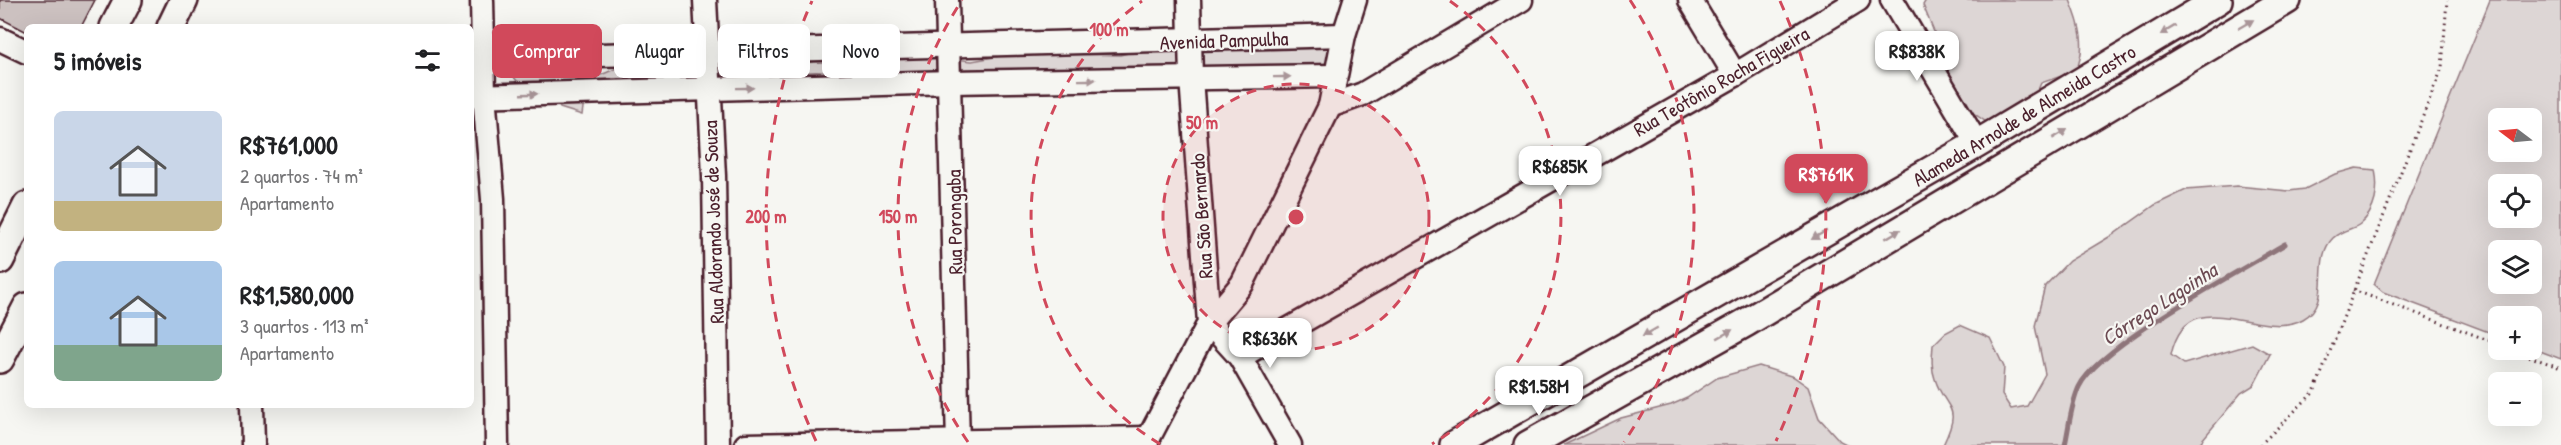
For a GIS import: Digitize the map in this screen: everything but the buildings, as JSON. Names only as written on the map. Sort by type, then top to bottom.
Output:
[{"type":"main road","points":[[116,24],[128,0]]},
{"type":"main road","points":[[172,24],[184,0]]},
{"type":"main road","name":"Alameda Arnolde de Almeida Castro","points":[[1454,445],[1977,144],[2218,0]]},
{"type":"main road","name":"Alameda Arnolde de Almeida Castro","points":[[1528,445],[1747,322],[2287,0]]},
{"type":"main road","points":[[0,260],[24,212]]},
{"type":"main road","points":[[0,359],[24,313]]},
{"type":"main road","points":[[1510,413],[1528,445]]},
{"type":"street","points":[[482,0],[477,62],[478,96],[493,199],[496,445]]},
{"type":"street","name":"Rua Aldorando José de Souza","points":[[705,0],[714,176],[718,445]]},
{"type":"street","name":"Rua Porongaba","points":[[947,0],[951,82],[958,443]]},
{"type":"street","name":"Rua São Bernardo","points":[[1189,0],[1191,78],[1209,323]]},
{"type":"street","points":[[746,445],[1147,442],[1209,323],[1242,284],[1330,106],[1344,35],[1355,0]]},
{"type":"street","points":[[1330,106],[1364,94],[1521,0]]},
{"type":"street","points":[[1690,0],[1735,75]]},
{"type":"street","name":"Rua Teotônio Rocha Figueira","points":[[1240,357],[1735,75],[1858,0]]},
{"type":"street","points":[[1892,0],[1977,144]]},
{"type":"street","name":"Avenida Pampulha","points":[[602,55],[949,48],[1344,35]]},
{"type":"street","points":[[0,39],[24,51]]},
{"type":"street","name":"Avenida Pampulha","points":[[477,62],[492,61]]},
{"type":"street","name":"Avenida Pampulha","points":[[478,96],[951,82],[1335,76]]},
{"type":"street","points":[[600,78],[600,91]]},
{"type":"street","points":[[1209,323],[1240,357],[1290,445]]},
{"type":"street","points":[[252,408],[253,445]]},
{"type":"path","points":[[2260,445],[2314,392],[2442,68],[2447,0]]},
{"type":"path","points":[[2353,290],[2488,340]]},
{"type":"path","points":[[2539,360],[2561,368]]},
{"type":"shaded area","points":[[1926,0],[2070,0],[2077,18],[2082,44],[2076,71],[2041,83],[2037,92],[1995,128],[1953,99],[1939,66],[1934,32],[1923,5]]},
{"type":"shaded area","points":[[2490,0],[2561,0],[2561,359],[2542,352],[2542,306],[2488,306],[2488,332],[2383,292],[2374,284]]},
{"type":"shaded area","points":[[1322,38],[1339,52],[1320,69],[900,73],[900,57],[927,56],[972,61],[1017,53],[1120,55],[1141,50]]},
{"type":"shaded area","points":[[822,60],[822,72],[810,72],[810,62]]},
{"type":"shaded area","points":[[706,63],[718,64],[718,78],[770,78],[689,84],[608,81],[597,90],[586,85],[582,115],[560,108],[548,89],[517,81],[515,78],[602,78],[602,75],[614,69],[614,78],[706,78]]},
{"type":"shaded area","points":[[2356,168],[2375,170],[2377,185],[2373,206],[2370,213],[2357,226],[2337,235],[2326,247],[2318,302],[2313,311],[2303,319],[2286,324],[2267,324],[2209,316],[2193,320],[2180,332],[2171,355],[2184,364],[2252,344],[2270,354],[2254,385],[2241,393],[2198,445],[1943,445],[1952,422],[1952,415],[1935,379],[1932,358],[1933,345],[1945,333],[1960,325],[1990,338],[2004,367],[2002,395],[2011,409],[2027,406],[2045,374],[2035,326],[2045,286],[2069,261],[2114,234],[2155,205],[2186,190],[2237,186],[2289,191],[2305,189],[2335,174]]},
{"type":"shaded area","points":[[1759,366],[1794,377],[1808,387],[1819,418],[1840,441],[1848,445],[1564,445],[1621,418],[1671,405],[1687,398],[1717,378]]},
{"type":"waterway","name":"Córrego Lagoinha","points":[[2065,445],[2076,394],[2091,370],[2113,351],[2172,310],[2285,244]]}]
